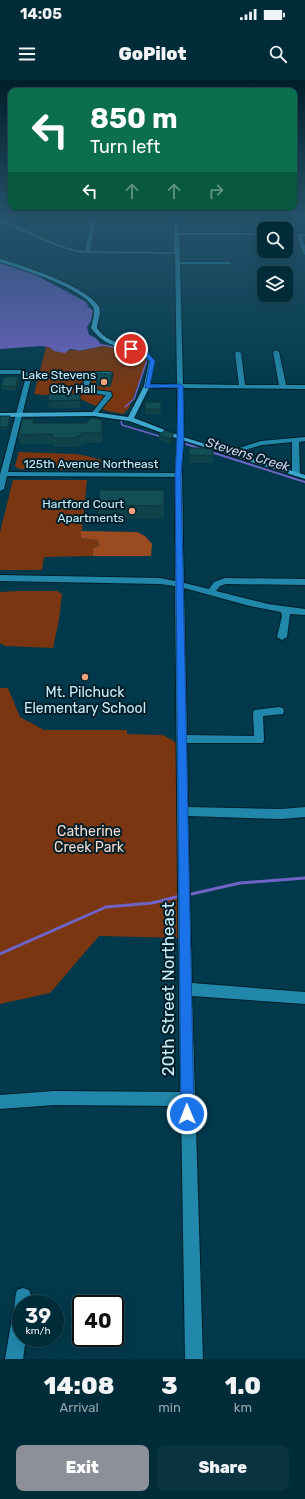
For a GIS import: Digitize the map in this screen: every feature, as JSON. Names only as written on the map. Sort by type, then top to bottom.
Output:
[{"type":"main road","points":[[33,273],[63,284],[92,301],[97,309],[94,328],[99,337],[109,343],[141,352],[150,357],[152,361],[147,386],[130,419]]},
{"type":"main road","points":[[0,415],[94,414],[130,419],[180,441],[228,453],[305,477]]},
{"type":"main road","name":"20th Street Northeast","points":[[178,475],[179,544]]},
{"type":"street","name":"20th Street Northeast","points":[[176,273],[180,386],[180,441],[178,475]]},
{"type":"street","points":[[276,352],[283,387]]},
{"type":"street","points":[[238,353],[242,386]]},
{"type":"street","points":[[0,372],[28,373],[0,490]]},
{"type":"street","points":[[94,414],[109,393],[84,391],[89,374],[112,374]]},
{"type":"street","points":[[147,386],[305,387]]},
{"type":"street","points":[[228,453],[261,443],[305,439]]},
{"type":"street","points":[[295,440],[296,474]]},
{"type":"street","name":"125th Avenue Northeast","points":[[4,474],[178,475]]},
{"type":"street","name":"20th Street Northeast","points":[[179,544],[187,1099],[194,1359]]},
{"type":"street","points":[[0,578],[129,579],[180,584],[285,611],[305,612]]},
{"type":"street","points":[[211,592],[217,584],[225,581],[305,582]]},
{"type":"street","points":[[282,637],[286,616],[285,611]]},
{"type":"street","points":[[182,739],[259,740],[258,713],[279,711]]},
{"type":"street","points":[[183,811],[281,814],[305,812]]},
{"type":"street","points":[[186,989],[305,998]]},
{"type":"street","points":[[0,1102],[54,1098],[187,1099]]},
{"type":"street","points":[[14,1359],[16,1347]]},
{"type":"green space","points":[[102,346],[132,351],[147,361],[129,408],[123,414],[107,411],[78,398],[34,394],[46,347],[49,347],[54,351],[79,351]]},
{"type":"green space","points":[[19,452],[75,454],[87,456],[101,460],[100,470],[19,469],[15,466]]},
{"type":"green space","points":[[13,480],[87,480],[81,538],[97,540],[100,545],[93,548],[93,556],[44,557],[42,570],[0,570],[0,532]]},
{"type":"green space","points":[[57,591],[62,594],[59,620],[53,648],[5,646],[0,643],[0,592]]},
{"type":"green space","name":"Catherine Creek Park","points":[[0,688],[8,688],[20,717],[44,730],[127,730],[127,734],[163,735],[177,743],[180,938],[99,936],[50,993],[0,1004]]},
{"type":"shaded area","points":[[0,273],[30,273],[86,302],[89,308],[93,310],[91,321],[87,327],[89,335],[96,338],[102,346],[78,351],[70,349],[65,353],[54,351],[49,347],[41,346],[0,349]]},
{"type":"shaded area","points":[[81,531],[137,532],[145,536],[152,544],[151,556],[93,556],[93,548],[100,545],[97,540],[81,538]]},
{"type":"building","points":[[98,373],[112,374],[110,382],[96,381]]},
{"type":"building","points":[[4,377],[18,377],[16,386],[1,386]]},
{"type":"building","points":[[49,394],[80,394],[80,400],[48,401]]},
{"type":"building","points":[[145,402],[161,402],[161,409],[145,409]]},
{"type":"building","points":[[0,416],[10,416],[8,427],[0,427]]},
{"type":"building","points":[[91,418],[102,420],[102,433],[81,433],[81,436],[77,436],[77,438],[52,438],[53,434],[19,435],[22,419],[34,419],[33,423],[86,423]]},
{"type":"building","points":[[165,430],[173,433],[173,436],[170,439],[159,435]]},
{"type":"building","points":[[189,448],[213,448],[213,456],[189,455]]},
{"type":"building","points":[[100,490],[164,490],[164,506],[98,505]]},
{"type":"waterway","name":"Stevens Creek","points":[[97,344],[130,350],[140,354],[147,360],[134,399],[125,407]]},
{"type":"waterway","name":"Stevens Creek","points":[[121,421],[122,425],[162,437]]},
{"type":"waterway","name":"Stevens Creek","points":[[186,444],[201,449]]},
{"type":"waterway","name":"Stevens Creek","points":[[211,452],[305,482]]},
{"type":"waterway","points":[[187,895],[240,883],[305,878]]},
{"type":"waterway","points":[[0,954],[106,907],[152,903],[180,896]]},
{"type":"place","name":"Lake Stevens City Hall","points":[[104,382]]},
{"type":"place","name":"Hartford Court Apartments","points":[[132,511]]},
{"type":"place","name":"Mt. Pilchuck Elementary School","points":[[85,677]]},
{"type":"route","points":[[131,349],[146,354],[152,361],[147,386],[180,386],[178,475],[187,1114]]}]
